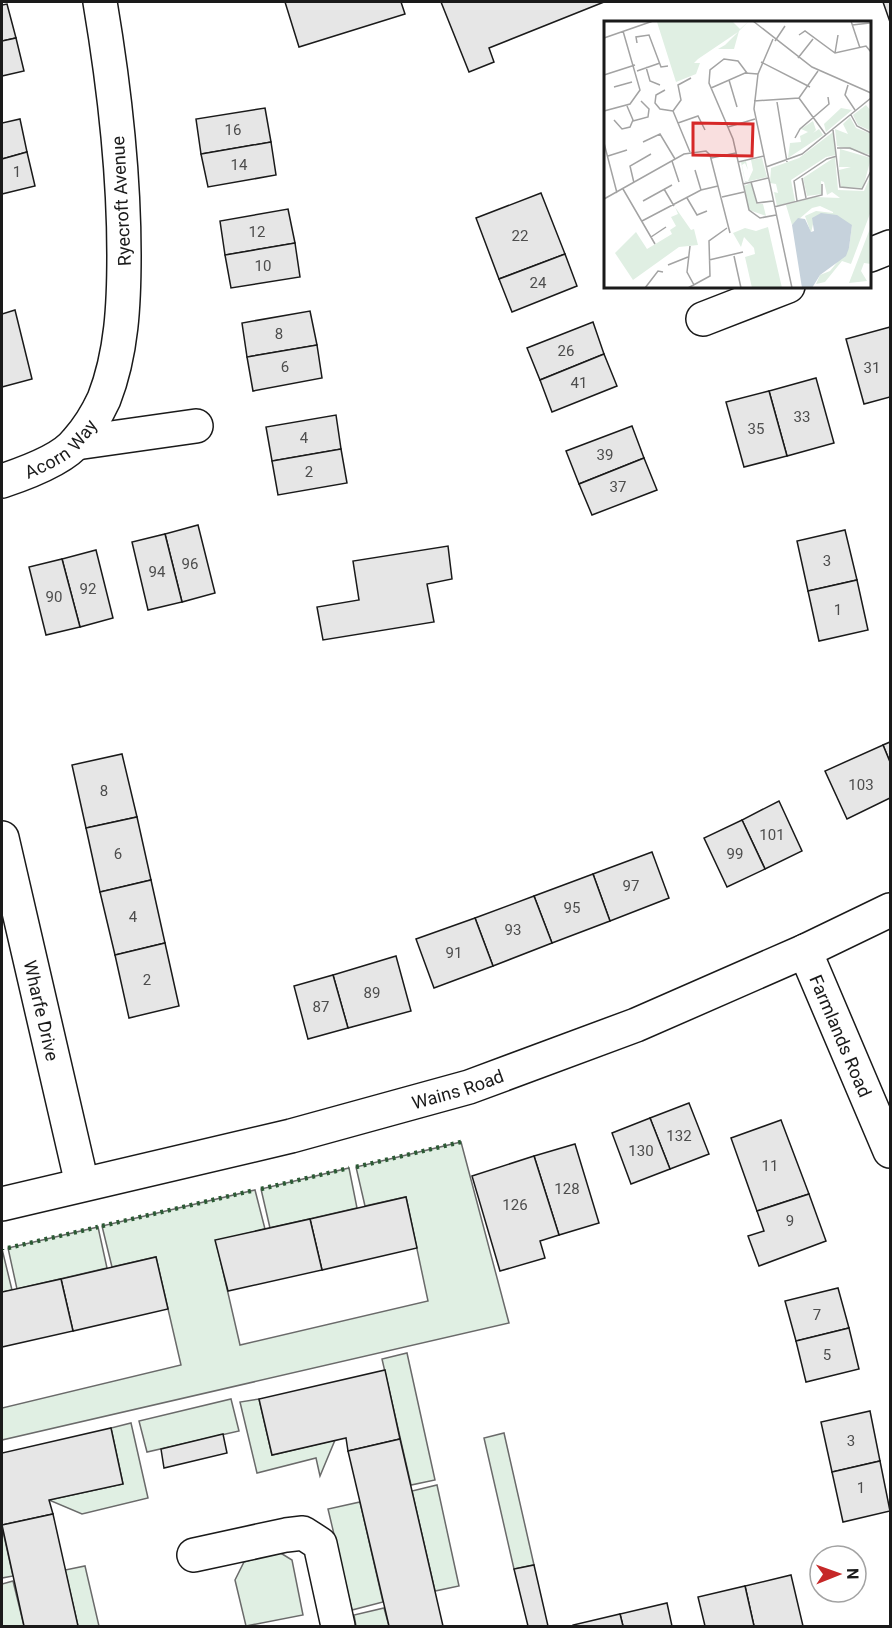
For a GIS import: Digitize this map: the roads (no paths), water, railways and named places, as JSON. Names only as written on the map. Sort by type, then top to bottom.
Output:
[{"type":"street","name":"Ryecroft Avenue","points":[[99,2],[117,119],[124,212],[124,295],[117,354],[103,400]]},
{"type":"street","points":[[871,255],[891,247]]},
{"type":"street","points":[[703,320],[783,288]]},
{"type":"street","name":"Acorn Way","points":[[2,481],[45,464],[76,443],[103,400]]},
{"type":"street","points":[[76,443],[195,426]]},
{"type":"street","name":"Wharfe Drive","points":[[2,838],[82,1184]]},
{"type":"street","name":"Wains Road","points":[[2,1204],[291,1136],[469,1088],[636,1025],[805,951],[891,910]]},
{"type":"street","name":"Farmlands Road","points":[[805,951],[891,1151]]},
{"type":"street","points":[[194,1555],[303,1533],[320,1544],[338,1626]]}]
